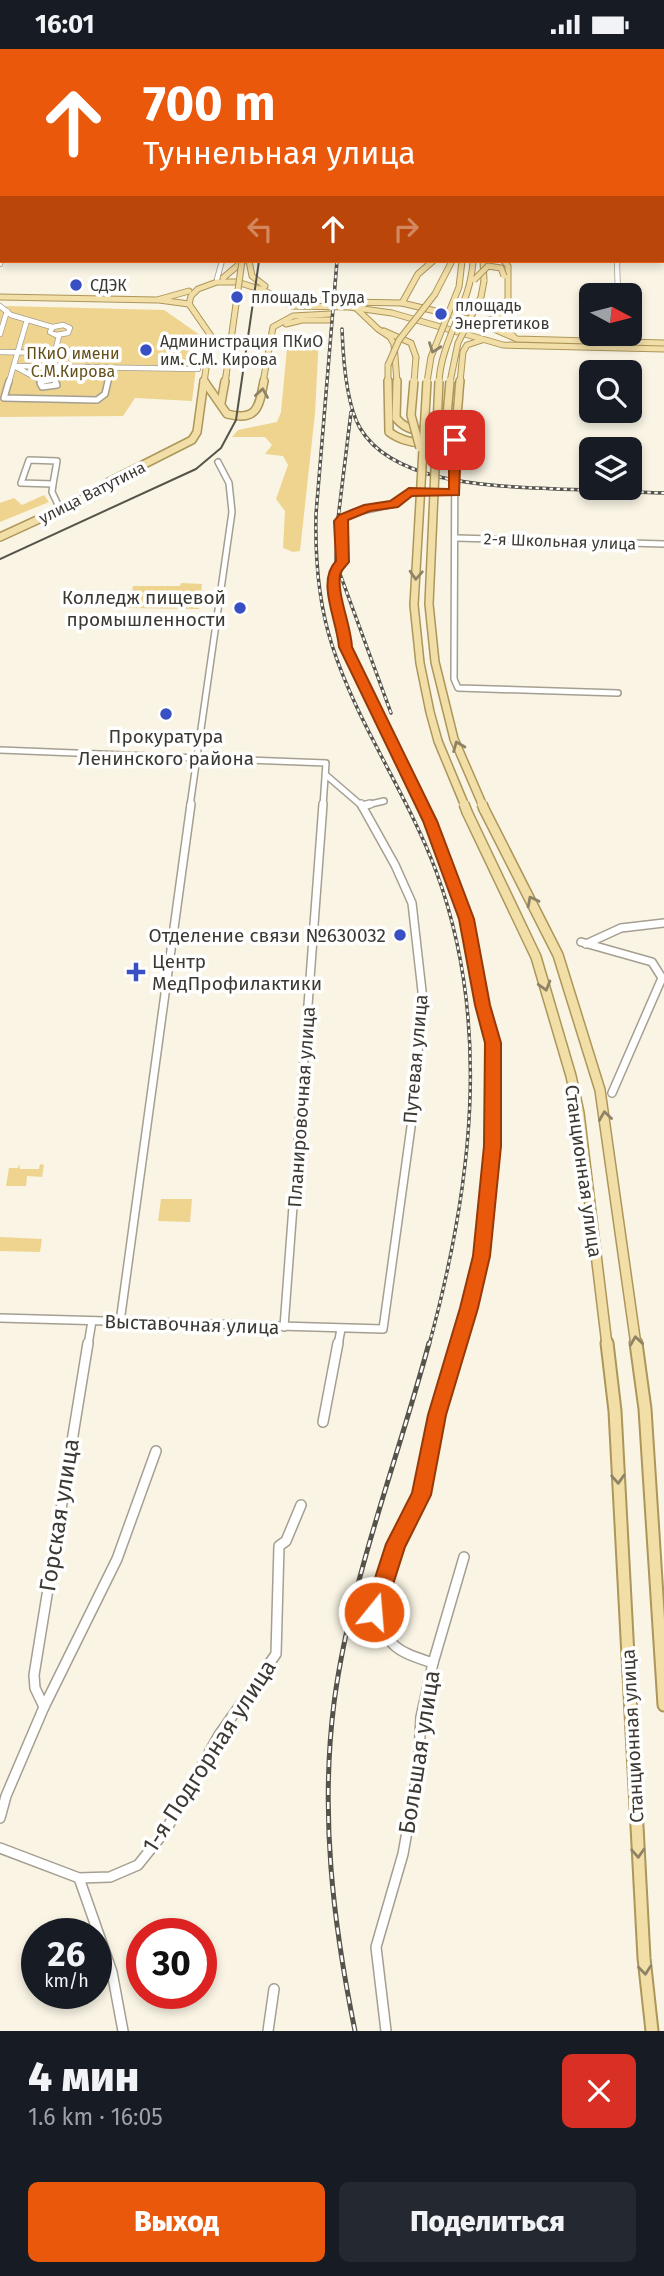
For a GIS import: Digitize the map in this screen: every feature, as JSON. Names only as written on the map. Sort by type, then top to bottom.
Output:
[{"type":"main road","points":[[157,300],[220,279],[241,263]]},
{"type":"main road","points":[[221,403],[244,263]]},
{"type":"main road","points":[[245,263],[254,279],[266,287]]},
{"type":"main road","points":[[402,303],[418,274],[431,263]]},
{"type":"main road","points":[[451,263],[435,294],[399,340],[387,365],[387,428],[392,436],[410,442],[429,443],[446,436],[455,423],[463,352],[472,342],[488,340]]},
{"type":"main road","name":"Станционная улица","points":[[462,263],[461,280],[429,363],[414,605],[420,663],[438,741],[467,812],[536,957],[571,1076],[579,1113],[615,1411],[644,1958],[652,2031]]},
{"type":"main road","name":"Станционная улица","points":[[473,263],[472,281],[440,370],[429,604],[435,662],[454,739],[484,809],[558,955],[600,1090],[645,1409],[664,1705]]},
{"type":"main road","points":[[352,307],[368,317],[394,344],[397,355],[397,418],[400,424],[412,431],[429,431],[440,426],[447,416],[454,355],[461,335],[482,296],[483,263]]},
{"type":"main road","points":[[506,263],[508,266],[508,330],[516,338]]},
{"type":"main road","points":[[220,279],[245,280],[293,300],[402,303],[474,320],[496,320],[502,317],[504,276],[501,268],[488,266],[472,281]]},
{"type":"main road","points":[[186,304],[198,289],[227,281],[263,290],[292,306],[352,307],[392,313],[503,345],[664,349]]},
{"type":"main road","points":[[189,291],[187,312],[197,319],[211,336],[204,380],[224,411],[235,416],[248,415],[257,410],[269,338],[276,330],[289,323],[330,317]]},
{"type":"main road","points":[[0,297],[157,300],[186,304]]},
{"type":"main road","points":[[474,320],[516,338],[664,343]]},
{"type":"main road","points":[[376,328],[393,333],[411,343],[416,357],[411,415],[423,458]]},
{"type":"main road","name":"улица Ватутина","points":[[0,537],[85,498],[109,482],[184,446],[197,432],[204,380]]},
{"type":"street","points":[[220,279],[222,263]]},
{"type":"street","points":[[617,263],[618,283]]},
{"type":"street","points":[[0,306],[27,320],[52,327],[63,325],[70,328],[68,334],[59,336],[51,333],[52,327]]},
{"type":"street","points":[[0,334],[6,311]]},
{"type":"street","points":[[27,320],[4,398],[44,402],[97,400],[105,396],[109,387],[108,368]]},
{"type":"street","points":[[40,382],[52,366],[59,336]]},
{"type":"street","points":[[0,352],[101,354]]},
{"type":"street","points":[[14,366],[198,369]]},
{"type":"street","points":[[14,366],[47,388]]},
{"type":"street","points":[[40,382],[57,383],[47,388]]},
{"type":"street","points":[[44,402],[47,388]]},
{"type":"street","points":[[455,423],[454,679],[458,688],[618,693]]},
{"type":"street","points":[[54,484],[21,483],[29,460],[57,461],[54,484],[52,492],[60,509]]},
{"type":"street","points":[[120,1322],[144,1133],[232,512],[229,483],[218,462]]},
{"type":"street","points":[[433,1663],[408,1655],[387,1641],[374,1612],[396,1544],[422,1495],[437,1415],[469,1308],[481,1256],[492,1146],[493,1043],[466,919],[430,821],[346,647],[333,586],[334,571],[343,562],[340,521],[343,517],[368,508],[394,504],[409,492],[455,492]]},
{"type":"street","name":"2-я Школьная улица","points":[[456,538],[664,544]]},
{"type":"street","points":[[0,750],[327,763],[326,775]]},
{"type":"street","name":"Путевая улица","points":[[326,775],[362,806],[395,865],[412,903],[423,1000],[411,1127],[383,1329]]},
{"type":"street","name":"Планировочная улица","points":[[284,1327],[326,775]]},
{"type":"street","points":[[362,806],[384,801]]},
{"type":"street","points":[[612,1093],[662,978],[652,962],[583,943],[621,928],[664,923]]},
{"type":"street","name":"Выставочная улица","points":[[0,1318],[383,1329]]},
{"type":"street","name":"Горская улица","points":[[44,1707],[35,1688],[34,1675],[92,1321]]},
{"type":"street","points":[[323,1422],[341,1329]]},
{"type":"street","points":[[0,1818],[6,1796],[44,1707],[117,1559],[156,1451]]},
{"type":"street","name":"1-я Подгорная улица","points":[[0,1848],[79,1878],[110,1877],[138,1865],[166,1830],[219,1735],[276,1654],[279,1546],[286,1541],[301,1505]]},
{"type":"street","name":"Большая улица","points":[[386,2031],[376,1947],[403,1854],[418,1770],[421,1717],[433,1663],[464,1557]]},
{"type":"street","points":[[79,1878],[102,1935],[120,1995],[123,2031]]},
{"type":"street","points":[[268,2031],[274,1989]]},
{"type":"green space","name":"ПКиО имени С.М.Кирова","points":[[7,306],[164,310],[200,335],[192,401],[135,398],[123,416],[0,417],[0,309]]},
{"type":"green space","points":[[294,334],[319,337],[315,413],[300,551],[293,552],[283,548],[285,511],[276,499],[288,465],[283,456],[265,454],[272,445],[265,437],[232,437],[238,430],[277,422],[281,412],[288,337]]},
{"type":"green space","points":[[44,495],[49,502],[0,522],[0,503],[14,498],[22,505]]},
{"type":"green space","points":[[181,583],[202,584],[199,609],[129,608],[133,586],[180,586]]},
{"type":"green space","points":[[19,1164],[20,1169],[39,1169],[40,1164],[44,1165],[42,1177],[27,1176],[26,1186],[6,1186],[9,1168],[18,1168]]},
{"type":"green space","points":[[161,1199],[192,1199],[190,1222],[158,1221]]},
{"type":"green space","points":[[0,1237],[42,1239],[40,1252],[0,1251]]},
{"type":"tram line","points":[[0,559],[196,469],[221,448],[236,420],[259,263]]},
{"type":"railway","points":[[337,263],[316,514],[321,597],[327,629],[342,674],[436,871],[454,929],[465,988],[470,1048],[470,1108],[465,1168],[456,1228],[429,1345]]},
{"type":"railway","points":[[342,329],[346,380],[355,418],[376,447],[397,462],[422,472],[478,484],[664,493]]},
{"type":"railway","points":[[351,412],[337,527],[336,563],[391,713]]},
{"type":"railway","points":[[355,2031],[340,1950],[331,1868],[328,1786],[334,1703],[351,1612],[429,1343]]},
{"type":"place","name":"СДЭК","points":[[76,285]]},
{"type":"place","name":"площадь Труда","points":[[237,297]]},
{"type":"place","name":"площадь Энергетиков","points":[[441,314]]},
{"type":"place","name":"Администрация ПКиО им. С.М. Кирова","points":[[146,350]]},
{"type":"place","name":"Колледж пищевой промышленности","points":[[240,608]]},
{"type":"place","name":"Прокуратура Ленинского района","points":[[166,714]]},
{"type":"place","name":"Отделение связи №630032","points":[[400,935]]},
{"type":"place","name":"Центр МедПрофилактики","points":[[136,972]]},
{"type":"route","points":[[374,1612],[396,1544],[422,1495],[437,1415],[469,1308],[481,1256],[492,1146],[493,1043],[466,919],[430,821],[346,647],[333,586],[334,571],[343,562],[340,521],[343,517],[368,508],[394,504],[409,492],[455,492],[455,440]]}]
